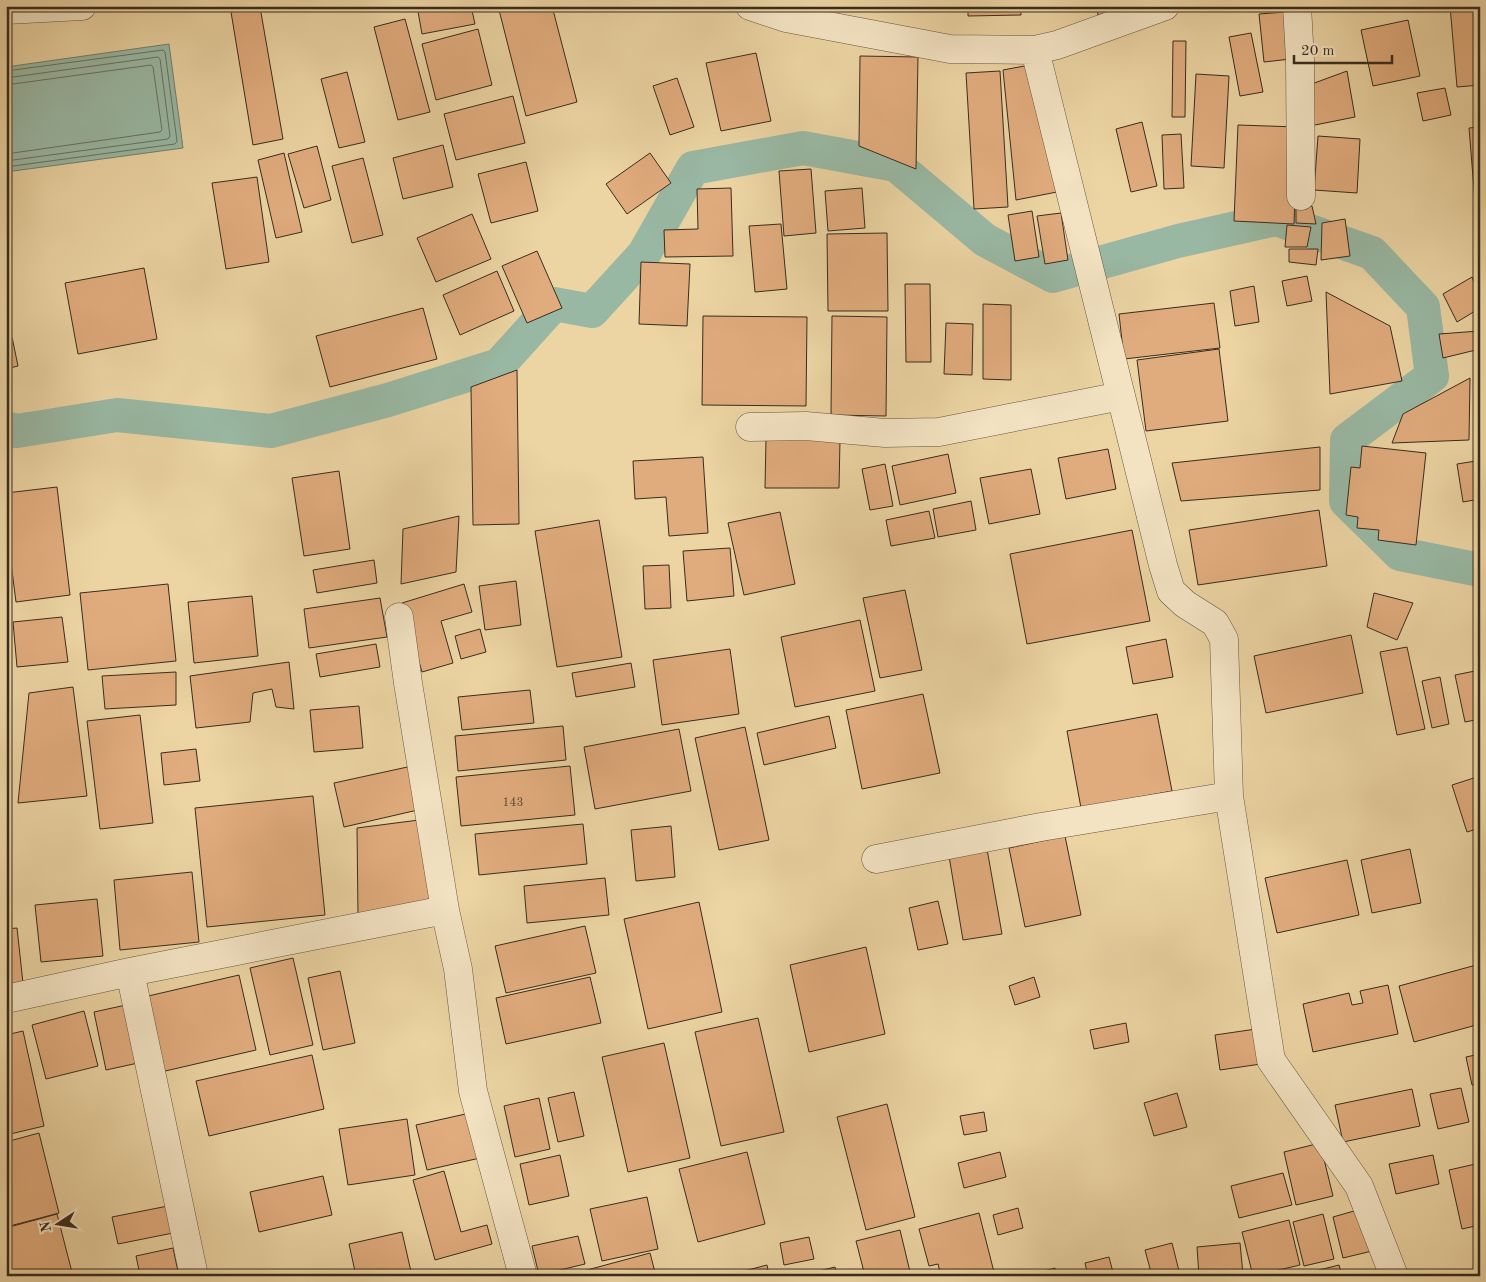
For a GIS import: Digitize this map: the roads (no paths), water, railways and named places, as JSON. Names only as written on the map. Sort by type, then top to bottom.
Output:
[{"type":"street","points":[[6,10],[82,6]]},
{"type":"street","points":[[750,6],[786,18],[950,49],[1035,50],[1056,45],[1165,6]]},
{"type":"street","points":[[1297,6],[1300,60],[1301,196]]},
{"type":"street","points":[[1035,50],[1163,565],[1172,591],[1185,604],[1215,623],[1224,639],[1229,796],[1271,1060],[1359,1186],[1394,1276]]},
{"type":"street","points":[[750,427],[806,426],[885,434],[939,432],[1121,396]]},
{"type":"street","points":[[399,617],[445,910],[458,969],[473,1091],[523,1276]]},
{"type":"street","points":[[876,859],[1040,827],[1229,796]]},
{"type":"street","points":[[6,999],[130,972],[445,910]]},
{"type":"street","points":[[130,972],[194,1276]]},
{"type":"water","points":[[169,44],[183,148],[6,172],[6,67]]},
{"type":"waterway","points":[[6,428],[17,431],[117,415],[271,431],[388,400],[499,365],[554,304],[592,311],[644,254],[693,168],[803,148],[896,165],[985,240],[1053,276],[1178,241],[1276,219],[1372,253],[1423,307],[1432,376],[1347,440],[1346,501],[1400,554],[1480,570]]}]
